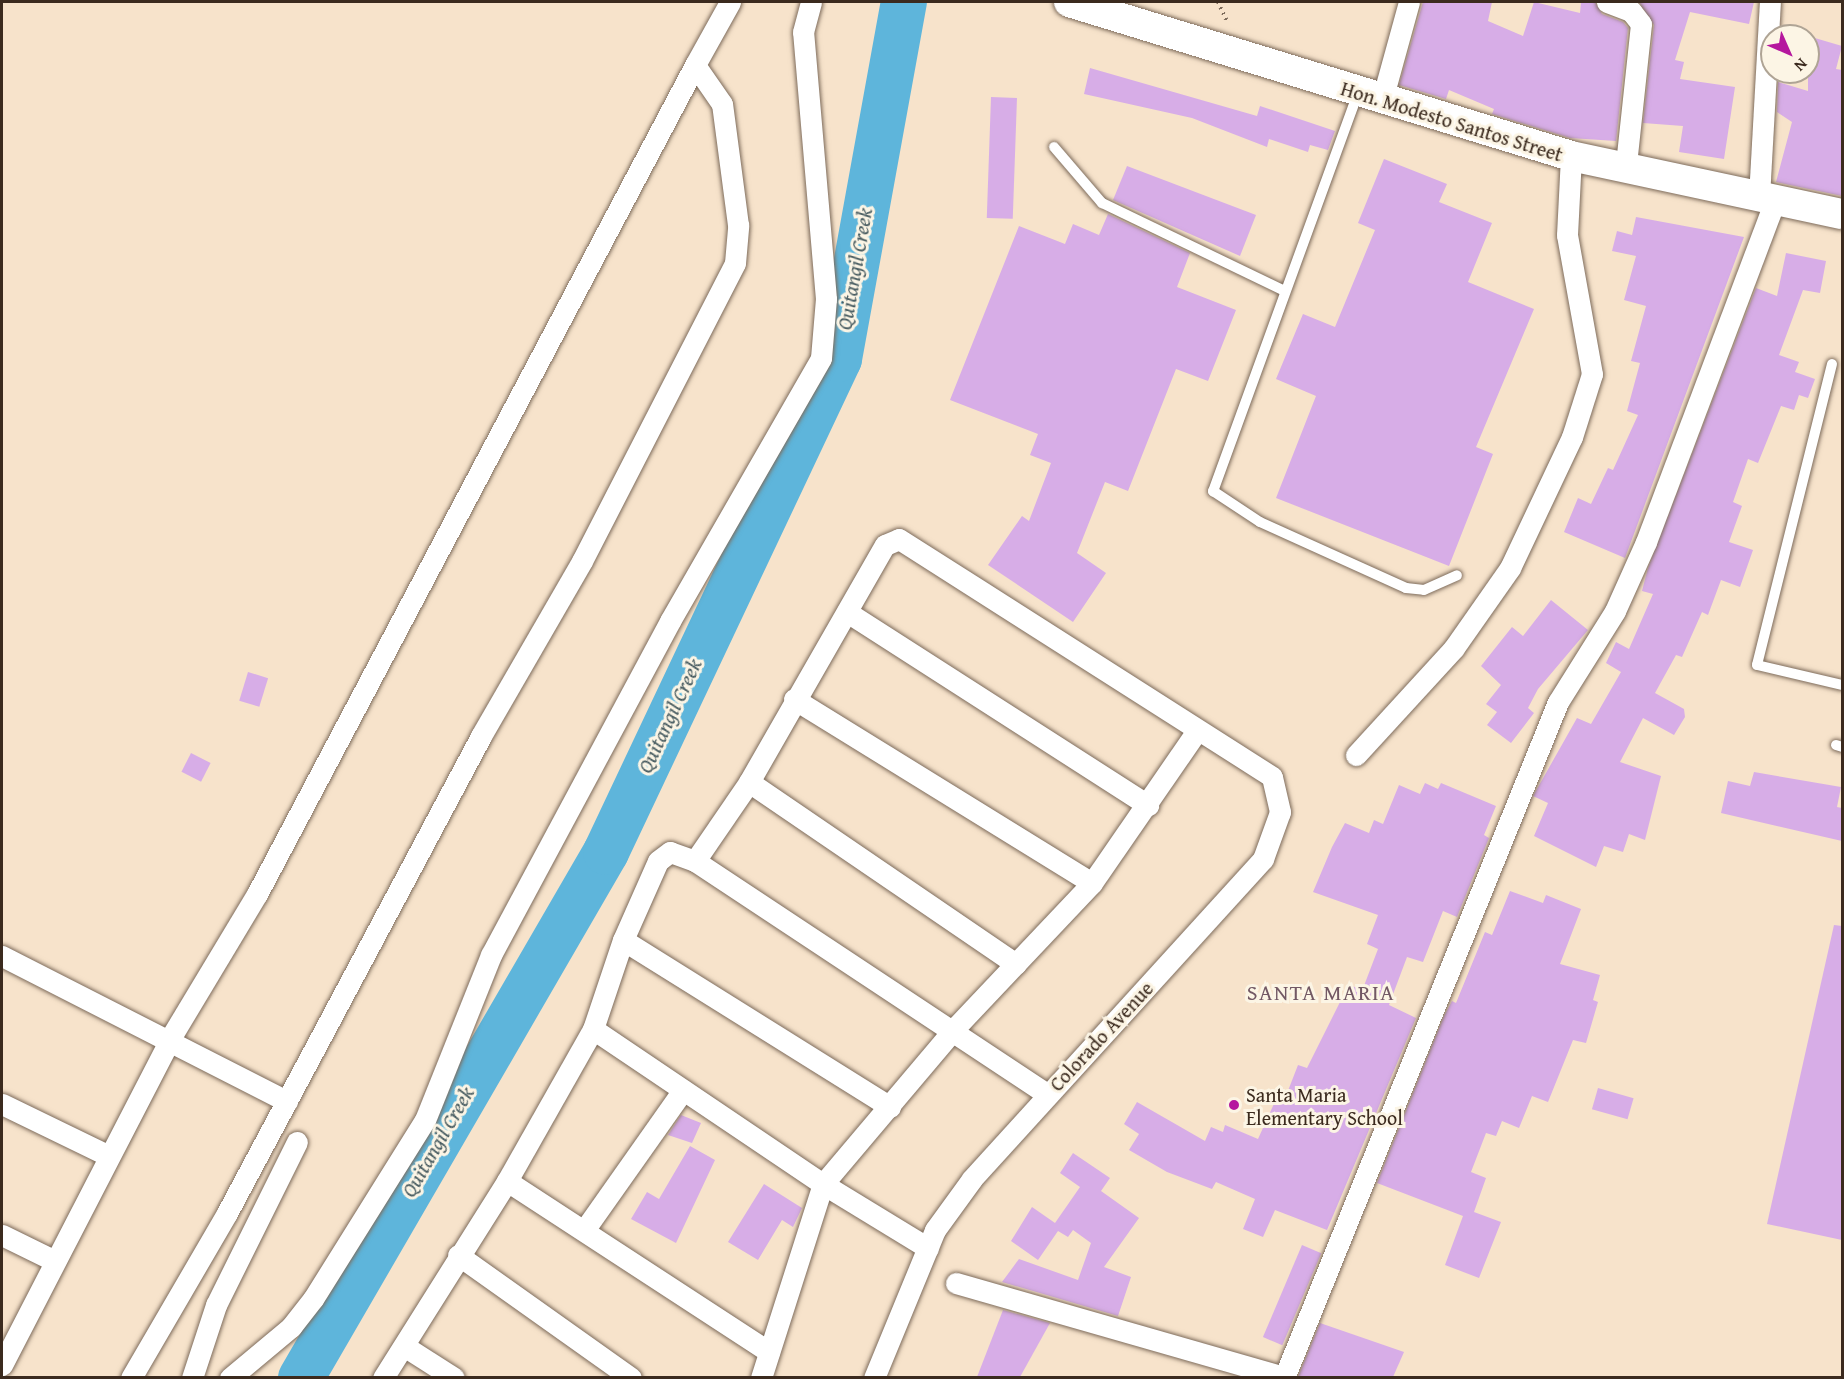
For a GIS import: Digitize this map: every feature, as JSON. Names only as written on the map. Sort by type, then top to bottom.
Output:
[{"type":"street","points":[[2,1365],[171,1037],[257,894],[730,2]]},
{"type":"street","points":[[230,1377],[291,1326],[313,1299],[425,1120],[491,955],[670,621],[821,358],[826,299],[803,32],[811,2]]},
{"type":"street","name":"Hon. Modesto Santos Street","points":[[1069,2],[1571,156],[1626,164],[1767,199],[1842,214]]},
{"type":"street","points":[[1370,96],[1409,2]]},
{"type":"street","points":[[1607,2],[1631,11],[1641,24],[1626,164]]},
{"type":"street","points":[[956,1283],[1284,1377],[1558,702],[1615,611],[1646,542],[1767,199],[1770,2]]},
{"type":"street","points":[[131,1377],[287,1101],[481,736],[587,551],[735,263],[738,225],[722,104],[696,65]]},
{"type":"street","points":[[1356,755],[1454,648],[1510,568],[1572,436],[1592,374],[1567,235],[1571,156]]},
{"type":"street","name":"Colorado Avenue","points":[[847,612],[885,545],[898,539],[1272,777],[1280,812],[1263,859],[972,1179],[928,1248],[874,1377]]},
{"type":"street","points":[[695,861],[749,782],[794,699],[847,612],[1148,805]]},
{"type":"street","points":[[794,699],[1092,882]]},
{"type":"street","points":[[761,1377],[823,1184],[953,1030],[1092,882],[1148,805],[1197,731]]},
{"type":"street","points":[[749,782],[1016,964]]},
{"type":"street","points":[[383,1377],[458,1255],[507,1181],[593,1029],[623,940],[658,861],[670,852],[695,861],[1047,1094]]},
{"type":"street","points":[[623,940],[890,1107]]},
{"type":"street","points":[[2,956],[171,1037],[287,1101]]},
{"type":"street","points":[[593,1029],[823,1184],[928,1248]]},
{"type":"street","points":[[585,1229],[683,1090]]},
{"type":"street","points":[[2,1104],[109,1156]]},
{"type":"street","points":[[192,1377],[216,1305],[297,1142]]},
{"type":"street","points":[[507,1181],[585,1229],[769,1352]]},
{"type":"street","points":[[2,1235],[55,1261]]},
{"type":"street","points":[[458,1255],[631,1377]]},
{"type":"street","points":[[404,1346],[454,1377]]},
{"type":"lane","points":[[1370,96],[1285,291],[1213,491],[1260,522],[1406,588],[1424,590],[1457,575]]},
{"type":"lane","points":[[1054,147],[1102,203],[1285,291]]},
{"type":"lane","points":[[1832,363],[1757,665],[1842,685]]},
{"type":"building","points":[[1423,2],[1492,2],[1488,21],[1523,36],[1534,2],[1580,13],[1581,2],[1595,2],[1602,14],[1623,22],[1628,28],[1616,141],[1570,138],[1492,114],[1494,109],[1449,90],[1446,99],[1399,85]]},
{"type":"building","points":[[1639,2],[1754,2],[1749,24],[1690,12],[1675,60],[1684,62],[1680,79],[1735,87],[1724,159],[1679,152],[1683,126],[1643,123],[1654,25]]},
{"type":"building","points":[[1820,40],[1842,46],[1836,69],[1842,70],[1842,196],[1776,182],[1792,122],[1777,112],[1778,84],[1808,91],[1808,84],[1820,84]]},
{"type":"building","points":[[1090,68],[1257,116],[1260,106],[1335,131],[1328,150],[1310,145],[1308,152],[1269,139],[1267,147],[1192,118],[1084,94]]},
{"type":"building","points":[[991,97],[1017,98],[1013,219],[987,218]]},
{"type":"building","points":[[1384,159],[1447,184],[1439,202],[1492,223],[1468,282],[1534,309],[1476,447],[1493,454],[1449,566],[1276,498],[1316,396],[1276,379],[1303,314],[1335,327],[1375,230],[1358,223]]},
{"type":"building","points":[[1127,166],[1256,215],[1240,256],[1113,200]]},
{"type":"building","points":[[1108,214],[1190,253],[1177,287],[1236,310],[1208,381],[1176,369],[1128,491],[1105,482],[1077,553],[1106,573],[1073,622],[988,565],[1022,516],[1029,521],[1051,463],[1030,455],[1038,434],[950,400],[1019,226],[1065,244],[1073,224],[1099,235]]},
{"type":"building","points":[[1636,217],[1744,237],[1625,558],[1564,532],[1578,498],[1591,504],[1608,468],[1613,470],[1638,415],[1627,411],[1640,363],[1631,361],[1646,306],[1624,300],[1636,256],[1612,251],[1617,231],[1632,235]]},
{"type":"building","points":[[1786,253],[1826,261],[1820,293],[1803,290],[1779,355],[1799,362],[1795,372],[1815,379],[1808,398],[1799,395],[1794,410],[1781,406],[1758,463],[1748,459],[1733,502],[1742,506],[1729,542],[1753,550],[1740,587],[1721,580],[1708,615],[1702,612],[1682,657],[1676,655],[1655,693],[1684,709],[1685,717],[1674,735],[1643,718],[1620,762],[1661,776],[1645,840],[1629,834],[1623,852],[1604,846],[1596,867],[1534,836],[1548,803],[1533,796],[1577,718],[1591,724],[1621,672],[1606,663],[1616,642],[1629,649],[1653,594],[1642,591],[1648,568],[1756,288],[1777,296]]},
{"type":"building","points":[[1551,600],[1588,630],[1538,689],[1528,708],[1534,713],[1511,743],[1487,725],[1497,712],[1486,704],[1501,685],[1481,666],[1512,627],[1523,636]]},
{"type":"building","points":[[248,672],[268,678],[259,707],[239,701]]},
{"type":"building","points":[[191,753],[211,763],[201,782],[181,772]]},
{"type":"building","points":[[1754,772],[1841,787],[1837,807],[1842,808],[1842,841],[1721,813],[1728,781],[1750,786]]},
{"type":"building","points":[[1425,783],[1438,789],[1441,783],[1496,806],[1484,835],[1489,838],[1457,917],[1443,911],[1423,962],[1407,957],[1389,1005],[1416,1018],[1327,1230],[1275,1210],[1263,1237],[1243,1229],[1255,1199],[1216,1182],[1212,1189],[1167,1172],[1129,1150],[1139,1134],[1124,1124],[1137,1102],[1205,1141],[1211,1127],[1223,1132],[1225,1125],[1258,1139],[1277,1097],[1284,1101],[1298,1065],[1307,1068],[1349,984],[1362,991],[1378,949],[1367,944],[1378,915],[1313,892],[1332,847],[1345,823],[1369,833],[1374,820],[1383,824],[1399,785],[1420,794]]},
{"type":"building","points":[[1510,891],[1543,903],[1546,895],[1581,909],[1560,964],[1600,975],[1593,1000],[1598,1002],[1586,1043],[1573,1040],[1548,1102],[1532,1096],[1519,1128],[1502,1121],[1496,1136],[1486,1133],[1471,1172],[1486,1178],[1474,1212],[1501,1222],[1479,1278],[1445,1265],[1463,1216],[1377,1183],[1444,1016],[1452,1001],[1456,1003],[1485,932],[1492,935]]},
{"type":"building","points":[[1834,925],[1842,926],[1842,1240],[1767,1224]]},
{"type":"building","points":[[1598,1088],[1634,1098],[1628,1119],[1592,1109]]},
{"type":"building","points":[[681,1115],[701,1123],[692,1143],[668,1135]]},
{"type":"building","points":[[690,1146],[715,1160],[676,1243],[631,1219],[647,1192],[659,1199]]},
{"type":"building","points":[[1073,1153],[1110,1178],[1101,1191],[1139,1218],[1104,1267],[1131,1277],[1118,1316],[1002,1282],[1019,1259],[1078,1280],[1091,1243],[1073,1230],[1068,1237],[1058,1231],[1038,1260],[1011,1241],[1032,1207],[1055,1223],[1080,1187],[1060,1173]]},
{"type":"building","points":[[764,1184],[802,1208],[793,1227],[782,1220],[758,1260],[728,1242]]},
{"type":"building","points":[[1302,1245],[1321,1253],[1282,1345],[1263,1337]]},
{"type":"building","points":[[1003,1310],[1050,1323],[1020,1377],[977,1377]]},
{"type":"building","points":[[1320,1323],[1404,1352],[1393,1377],[1298,1377]]},
{"type":"waterway","name":"Quitangil Creek","points":[[301,1378],[606,852],[839,359],[904,2]]},
{"type":"place","name":"Santa Maria Elementary School","points":[[1234,1105]]},
{"type":"district","name":"SANTA MARIA","points":[[1321,993]]}]
